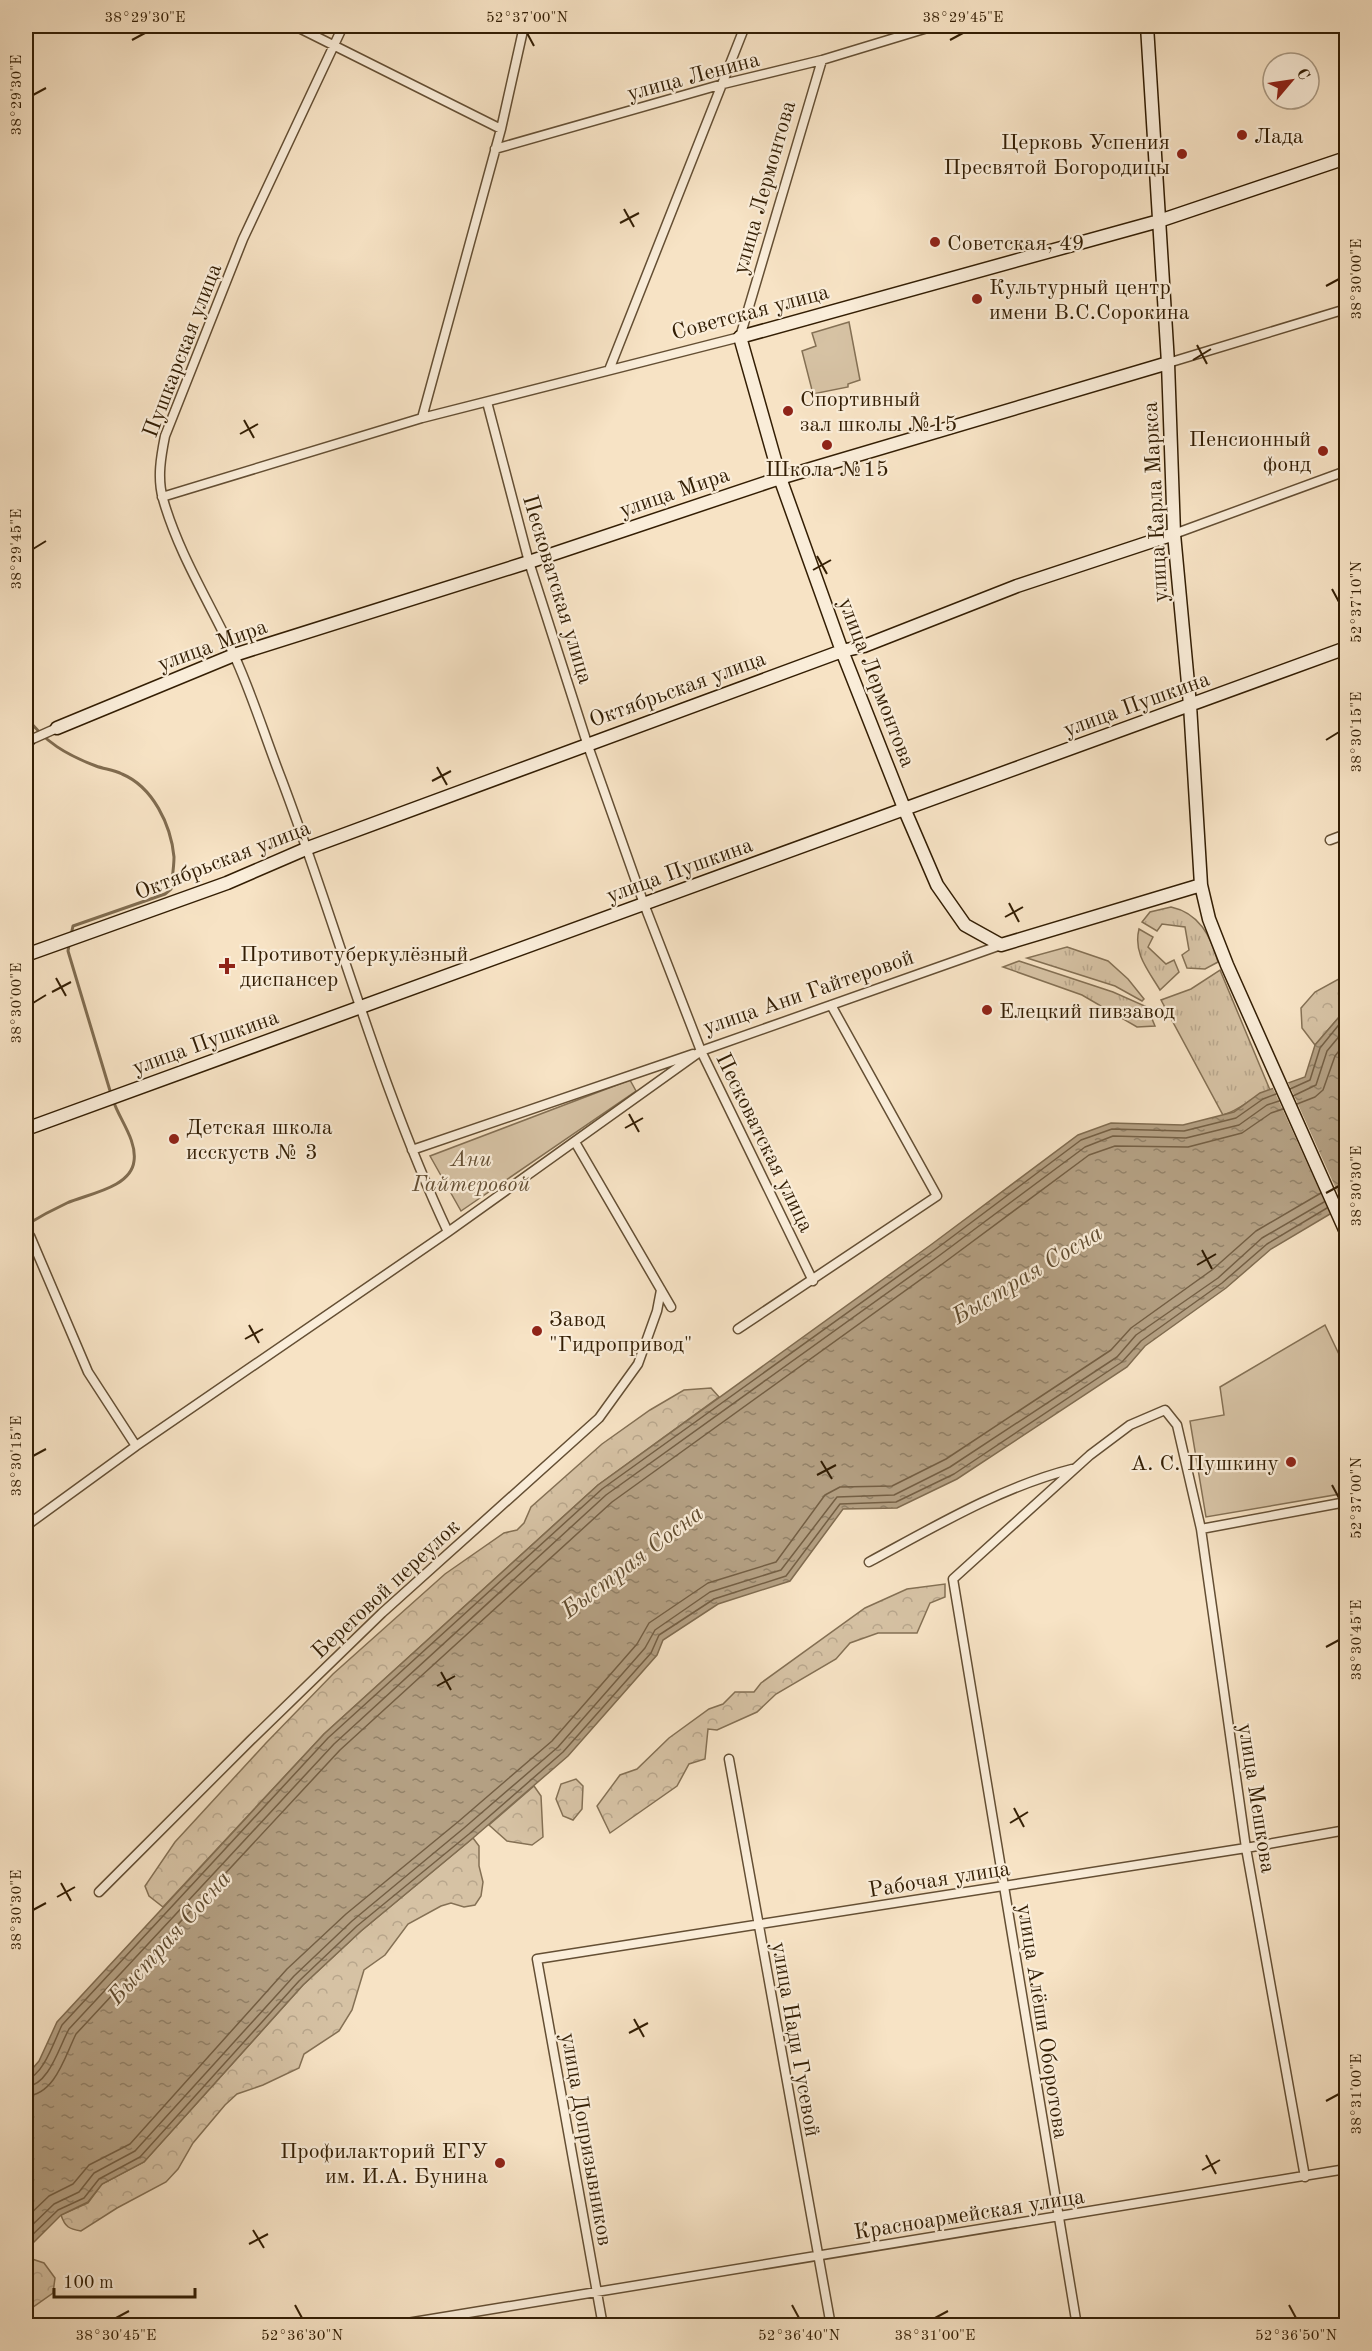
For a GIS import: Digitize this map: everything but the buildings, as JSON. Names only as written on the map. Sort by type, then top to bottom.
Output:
[{"type":"street","points":[[295,26],[501,129]]},
{"type":"street","name":"Пушкарская улица","points":[[342,26],[243,239],[165,436],[160,462],[162,497],[190,572],[234,655],[308,848],[359,1008],[412,1150],[448,1232]]},
{"type":"street","points":[[422,418],[501,129],[524,26]]},
{"type":"street","points":[[609,370],[745,26]]},
{"type":"street","name":"улица Ленина","points":[[495,149],[723,84],[822,60],[934,26]]},
{"type":"street","name":"улица Карла Маркса","points":[[1147,26],[1168,363],[1174,534],[1190,705],[1201,885],[1209,919],[1229,970],[1347,1232]]},
{"type":"street","name":"улица Лермонтова","points":[[822,60],[740,337],[780,478],[842,651],[904,809],[937,885],[965,925],[1001,945]]},
{"type":"street","name":"Советская улица","points":[[162,497],[422,418],[740,337],[1159,221],[1347,158]]},
{"type":"street","name":"улица Мира","points":[[26,740],[234,655],[529,562],[780,478],[1347,309]]},
{"type":"street","name":"Песковатская улица","points":[[487,402],[529,562],[587,743],[644,904],[702,1050],[813,1281]]},
{"type":"street","name":"Октябрьская улица","points":[[26,955],[227,883],[308,848],[587,743],[842,651],[864,646],[1017,586],[1174,534],[1347,471]]},
{"type":"street","name":"улица Пушкина","points":[[26,1129],[1347,648]]},
{"type":"street","points":[[1330,840],[1347,834]]},
{"type":"street","name":"улица Ани Гайтеровой","points":[[26,1526],[136,1446],[448,1232],[702,1050],[1001,945],[1201,885]]},
{"type":"street","points":[[738,1329],[937,1196],[831,1005]]},
{"type":"street","points":[[412,1150],[702,1050]]},
{"type":"street","points":[[575,1142],[672,1307]]},
{"type":"street","points":[[30,1236],[88,1372],[136,1446]]},
{"type":"street","name":"Береговой переулок","points":[[99,1892],[382,1612],[599,1418],[638,1364],[657,1311],[661,1290]]},
{"type":"street","name":"улица Мешкова","points":[[1076,1468],[1130,1425],[1165,1410],[1177,1425],[1201,1529],[1246,1848],[1305,2177]]},
{"type":"street","points":[[869,1562],[946,1521],[1042,1477],[1076,1468]]},
{"type":"street","name":"улица Алёши Оборотова","points":[[1076,1468],[953,1579],[1077,2325]]},
{"type":"street","points":[[1201,1529],[1347,1502]]},
{"type":"street","name":"улица Нади Гусевой","points":[[729,1759],[831,2325]]},
{"type":"street","name":"Рабочая улица","points":[[537,1959],[758,1926],[1347,1830]]},
{"type":"street","name":"улица Допризывников","points":[[537,1959],[603,2325]]},
{"type":"street","name":"Красноармейская улица","points":[[389,2325],[598,2293],[1347,2169]]},
{"type":"green space","points":[[849,322],[860,380],[848,384],[848,387],[813,394],[802,351],[816,346],[812,333]]},
{"type":"green space","points":[[1171,907],[1189,914],[1202,927],[1212,943],[1218,962],[1205,969],[1187,968],[1182,955],[1189,950],[1185,927],[1162,924],[1157,931],[1142,922],[1150,912]]},
{"type":"green space","points":[[1139,929],[1153,937],[1148,947],[1166,964],[1174,960],[1179,972],[1160,990],[1140,954]]},
{"type":"green space","points":[[1067,947],[1108,961],[1128,979],[1144,999],[1142,1001],[1115,986],[1027,958]]},
{"type":"green space","points":[[1019,961],[1113,992],[1147,1007],[1155,1026],[1137,1027],[1082,995],[1003,967]]},
{"type":"green space","points":[[1220,970],[1270,1090],[1223,1115],[1161,1000],[1191,989]]},
{"type":"green space","points":[[1346,975],[1346,1009],[1315,1045],[1302,1028],[1301,1008],[1315,992]]},
{"type":"green space","name":"Ани Гайтеровой","points":[[630,1080],[636,1091],[461,1211],[430,1156]]},
{"type":"green space","points":[[1325,1325],[1346,1369],[1346,1493],[1206,1517],[1190,1421],[1224,1415],[1220,1387]]},
{"type":"green space","points":[[711,1388],[719,1397],[598,1485],[324,1734],[163,1907],[149,1896],[145,1886],[175,1842],[333,1674],[445,1574],[504,1533],[517,1530],[524,1523],[531,1507],[602,1444],[650,1410],[684,1390]]},
{"type":"green space","points":[[945,1584],[945,1597],[930,1603],[917,1633],[878,1633],[850,1643],[836,1659],[776,1694],[757,1712],[717,1730],[708,1729],[705,1759],[689,1764],[677,1786],[610,1833],[597,1806],[620,1775],[637,1769],[669,1738],[709,1709],[723,1704],[735,1692],[754,1692],[761,1683],[865,1608],[907,1589]]},
{"type":"green space","points":[[576,1779],[583,1786],[582,1809],[573,1820],[563,1816],[556,1799],[561,1784]]},
{"type":"green space","points":[[534,1786],[541,1796],[543,1837],[532,1845],[507,1841],[489,1825]]},
{"type":"green space","points":[[473,1838],[479,1846],[479,1866],[483,1882],[481,1896],[475,1905],[464,1907],[451,1903],[408,1924],[385,1955],[364,1970],[352,2010],[339,2031],[304,2054],[299,2068],[237,2094],[193,2143],[178,2169],[166,2182],[117,2208],[81,2231],[66,2225],[61,2215],[88,2203],[102,2184],[144,2162],[303,1985],[361,1931]]},
{"type":"green space","points":[[26,2259],[44,2263],[55,2278],[53,2293],[26,2312]]},
{"type":"water","name":"Быстрая Сосна","points":[[1346,1009],[1346,1208],[1330,1214],[1271,1249],[1226,1288],[1145,1346],[1127,1367],[957,1479],[897,1508],[843,1509],[790,1581],[718,1604],[663,1640],[657,1655],[568,1756],[361,1931],[303,1985],[144,2162],[102,2184],[88,2202],[61,2215],[26,2250],[26,2076],[39,2061],[57,2022],[324,1734],[598,1485],[932,1244],[1078,1135],[1111,1123],[1183,1125],[1234,1112],[1260,1093],[1305,1077],[1315,1045]]},
{"type":"pier","points":[[1287,1080],[1346,1211],[1331,1216],[1272,1086]]},
{"type":"waterway","points":[[26,716],[40,733],[66,752],[96,766],[116,771],[143,788],[158,808],[172,845],[174,861],[171,889],[165,894],[73,926],[71,935]]},
{"type":"waterway","points":[[69,945],[68,951],[111,1094]]},
{"type":"waterway","points":[[26,1225],[67,1203],[117,1184],[131,1170],[134,1161],[133,1145],[113,1100]]},
{"type":"place","name":"Лада","points":[[1242,135]]},
{"type":"place","name":"Церковь Успения Пресвятой Богородицы","points":[[1182,154]]},
{"type":"place","name":"Советская, 49","points":[[935,242]]},
{"type":"place","name":"Культурный центр имени В.С.Сорокина","points":[[977,299]]},
{"type":"place","name":"Спортивный зал школы №15","points":[[788,411]]},
{"type":"place","name":"Школа №15","points":[[827,445]]},
{"type":"place","name":"Пенсионный фонд","points":[[1323,451]]},
{"type":"place","name":"Противотуберкулёзный диспансер","points":[[227,966]]},
{"type":"place","name":"Елецкий пивзавод","points":[[987,1010]]},
{"type":"place","name":"Детская школа исскуств № 3","points":[[174,1139]]},
{"type":"place","name":"Завод \"Гидропривод\"","points":[[537,1331]]},
{"type":"place","name":"А. С. Пушкину","points":[[1291,1462]]},
{"type":"place","name":"Профилакторий ЕГУ им. И.А. Бунина","points":[[500,2163]]}]
